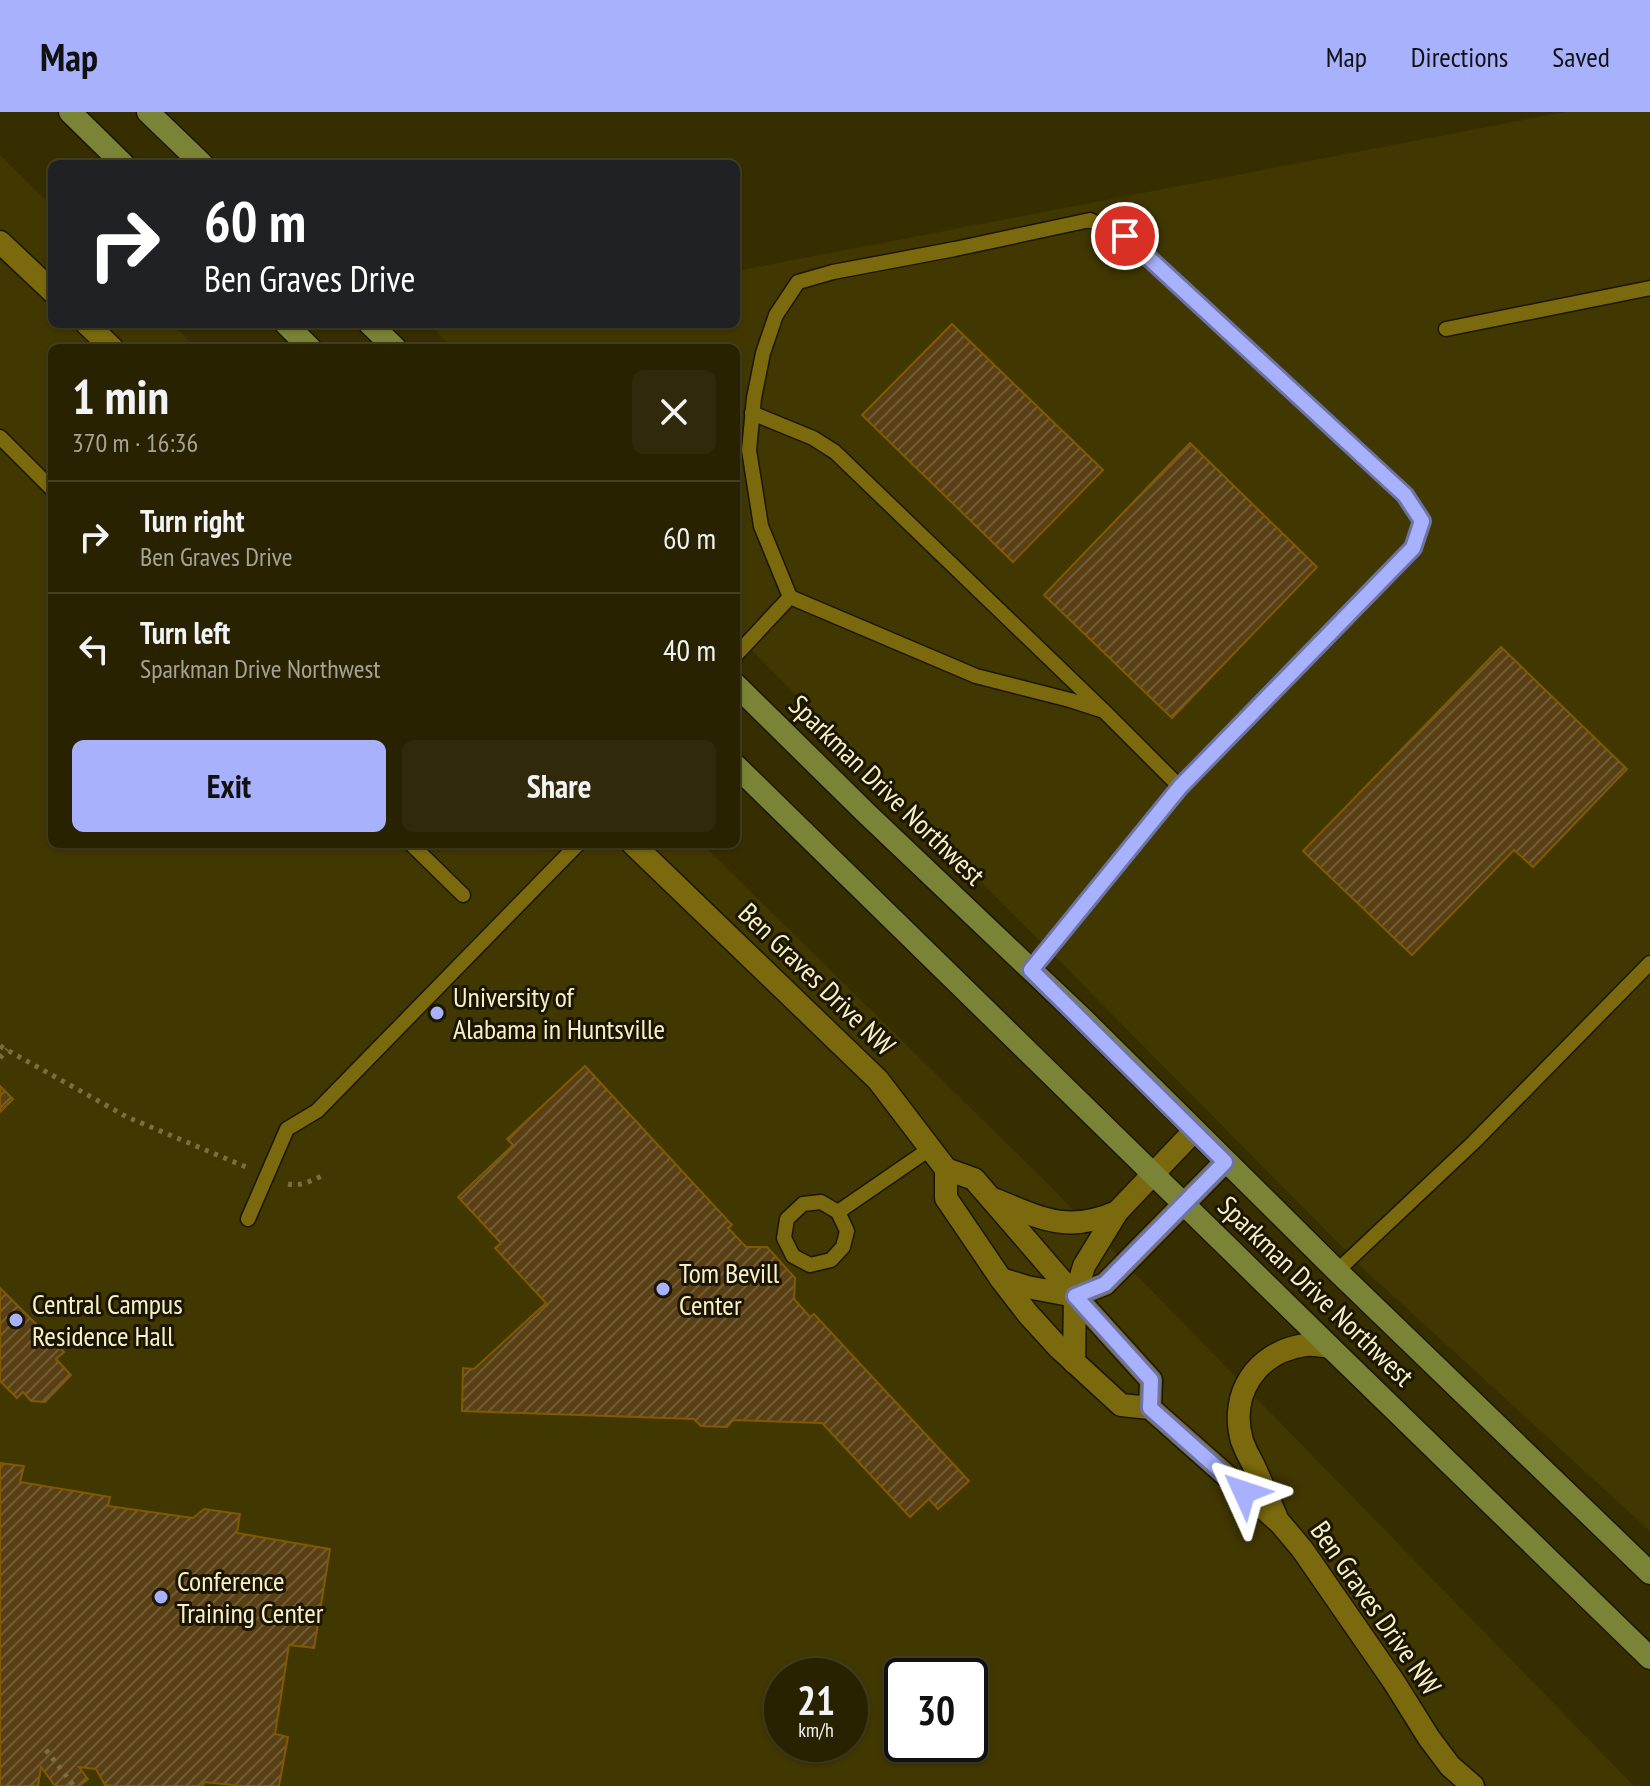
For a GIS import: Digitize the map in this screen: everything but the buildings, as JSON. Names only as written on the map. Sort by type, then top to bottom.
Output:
[{"type":"main road","points":[[70,112],[119,160]]},
{"type":"main road","points":[[148,112],[198,160]]},
{"type":"main road","points":[[290,328],[306,344]]},
{"type":"main road","points":[[374,328],[391,344]]},
{"type":"main road","name":"Sparkman Drive Northwest","points":[[740,689],[1650,1573]]},
{"type":"main road","name":"Sparkman Drive Northwest","points":[[740,770],[1650,1658]]},
{"type":"street","points":[[0,242],[48,287]]},
{"type":"street","points":[[91,328],[108,344]]},
{"type":"street","name":"Ben Graves Drive NW","points":[[637,848],[878,1080],[946,1169],[974,1179],[1151,1380],[1150,1408]]},
{"type":"street","points":[[1074,1362],[1075,1296],[1084,1266],[1117,1212],[1194,1131]]},
{"type":"street","points":[[1001,1279],[1075,1296],[1105,1284],[1225,1162]]},
{"type":"street","name":"Ben Graves Drive NW","points":[[946,1169],[946,1198],[1028,1314],[1121,1405],[1150,1408],[1280,1523],[1302,1549],[1429,1738],[1450,1766],[1473,1786]]},
{"type":"street","points":[[991,1198],[1064,1223],[1089,1222],[1117,1212]]},
{"type":"street","points":[[1280,1523],[1243,1442],[1238,1415],[1242,1394],[1251,1376],[1266,1359],[1287,1349],[1308,1345],[1330,1347]]},
{"type":"lane","points":[[1031,970],[1180,787],[1413,548],[1422,521],[1405,495],[1125,236],[1090,220],[833,272],[798,282],[776,315],[763,353],[749,450],[761,526],[790,597],[976,676],[1104,711]]},
{"type":"lane","points":[[1446,329],[1650,288]]},
{"type":"lane","points":[[752,413],[813,438],[835,452],[1180,787]]},
{"type":"lane","points":[[0,437],[48,485]]},
{"type":"lane","points":[[740,651],[790,597]]},
{"type":"lane","points":[[415,848],[463,895]]},
{"type":"lane","points":[[248,1219],[287,1129],[317,1111],[574,848]]},
{"type":"lane","points":[[1337,1271],[1474,1142],[1650,963]]},
{"type":"lane","points":[[838,1212],[931,1148]]},
{"type":"lane","points":[[821,1202],[838,1212],[847,1231],[843,1247],[831,1260],[810,1265],[793,1256],[784,1238],[787,1219],[803,1204],[821,1202]]},
{"type":"path","points":[[0,1046],[127,1117],[246,1167]]},
{"type":"path","points":[[0,1058],[7,1049]]},
{"type":"path","points":[[280,1181],[293,1186],[326,1174]]},
{"type":"path","points":[[46,1750],[74,1786]]},
{"type":"shaded area","points":[[1565,112],[1650,112],[1650,1531],[1366,1271],[740,638],[740,344],[449,344],[434,329],[740,328],[740,270]]},
{"type":"shaded area","name":"University of Alabama in Huntsville","points":[[0,155],[48,202],[48,328],[176,328],[192,344],[48,344],[48,848],[706,848],[1045,1181],[1634,1786],[0,1786]]},
{"type":"place","name":"University of Alabama in Huntsville","points":[[437,1013]]},
{"type":"place","name":"Tom Bevill Center","points":[[663,1289]]},
{"type":"place","name":"Central Campus Residence Hall","points":[[16,1320]]},
{"type":"place","name":"Conference Training Center","points":[[161,1597]]},
{"type":"route","points":[[1125,236],[1405,495],[1422,521],[1413,548],[1180,787],[1031,970],[1225,1162],[1105,1284],[1075,1296],[1151,1380],[1150,1408],[1244,1492]]}]
